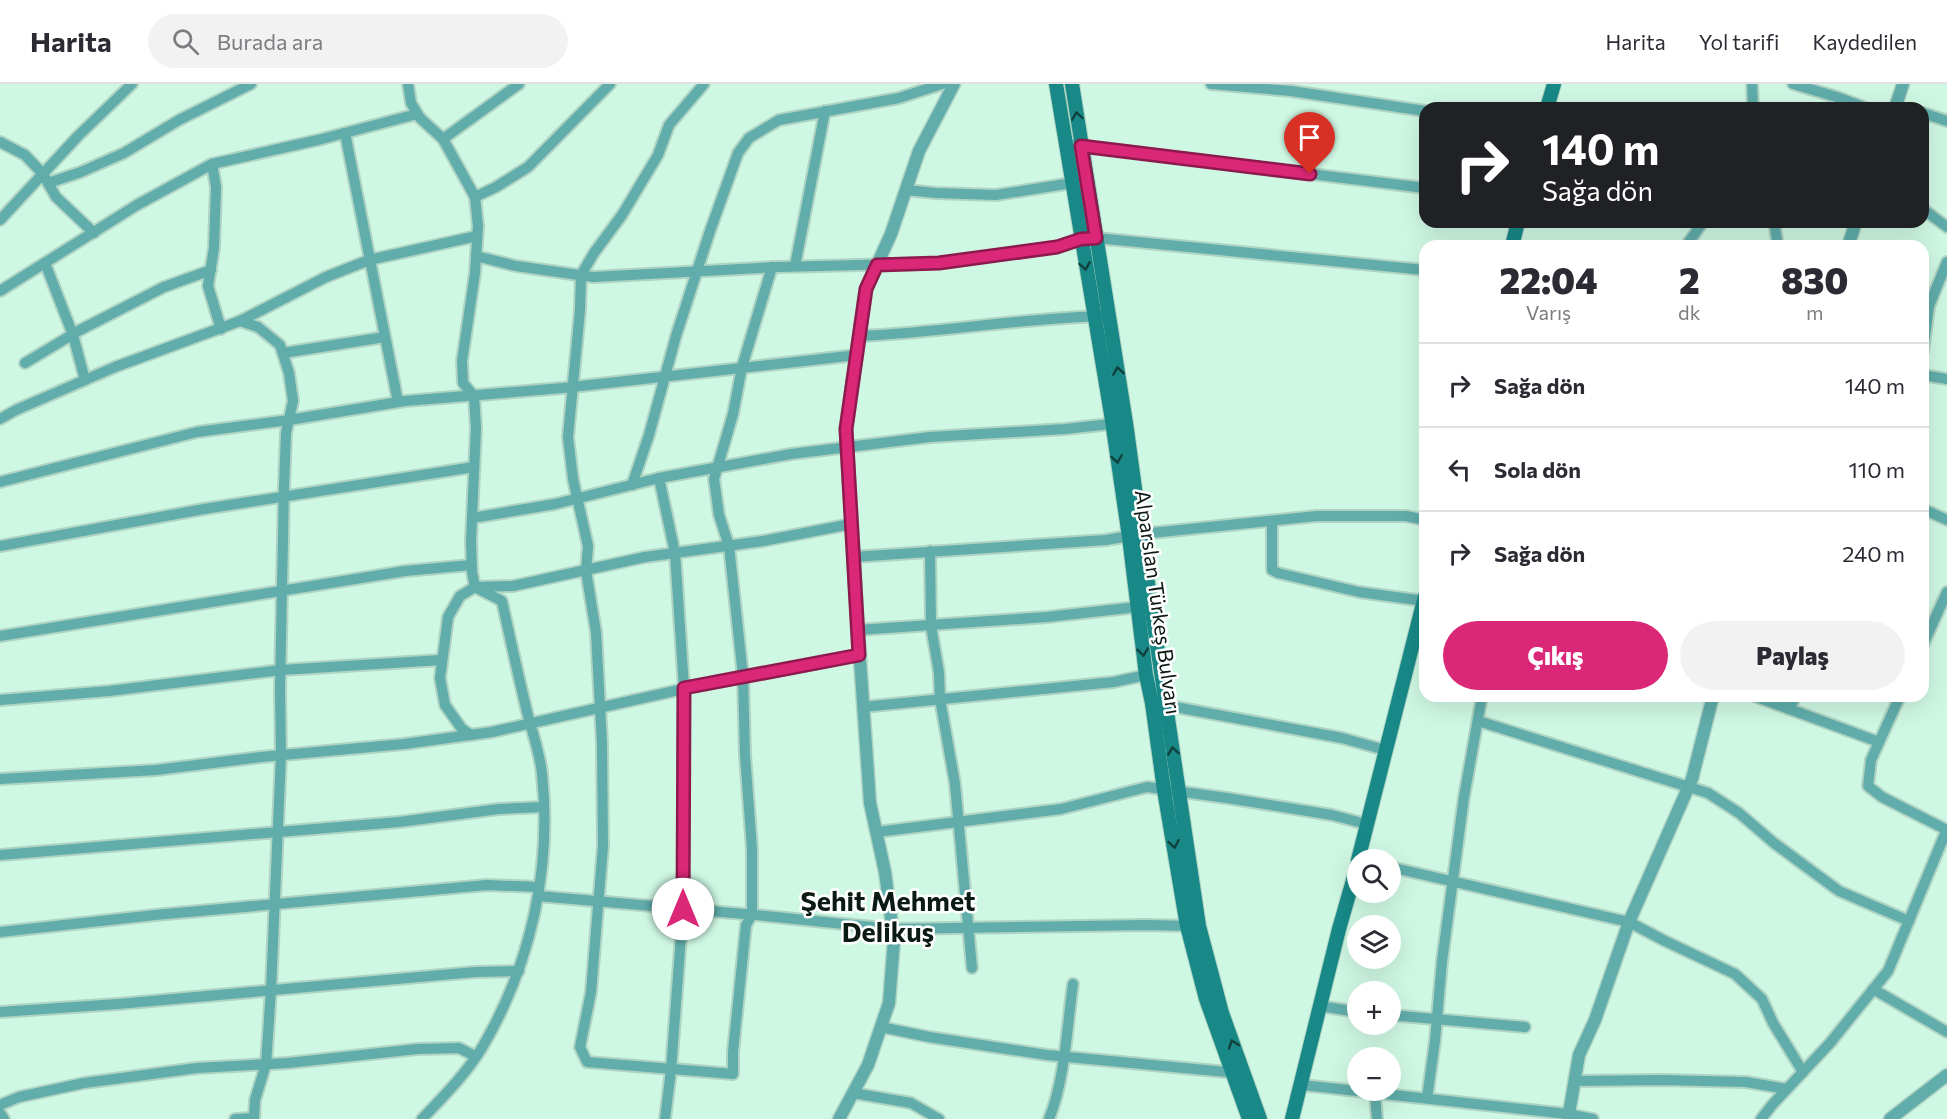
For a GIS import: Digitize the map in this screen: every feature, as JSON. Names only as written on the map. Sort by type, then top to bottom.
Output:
[{"type":"main road","name":"Alparslan Türkeş Bulvarı","points":[[1056,84],[1111,423],[1135,536],[1159,704],[1179,792],[1193,926]]},
{"type":"main road","name":"Alparslan Türkeş Bulvarı","points":[[1072,84],[1126,423],[1135,536],[1137,607],[1146,675],[1159,704],[1164,790],[1206,999],[1237,1073],[1260,1119]]},
{"type":"main road","points":[[1549,102],[1554,84]]},
{"type":"main road","points":[[1361,849],[1419,618]]},
{"type":"main road","points":[[1292,1119],[1347,903]]},
{"type":"main road","name":"Alparslan Türkeş Bulvarı","points":[[1237,1073],[1249,1119]]},
{"type":"street","points":[[0,220],[46,178],[78,136],[132,84]]},
{"type":"street","points":[[46,178],[81,172],[124,153],[179,120],[251,84]]},
{"type":"street","points":[[408,84],[411,103],[417,114],[443,139],[475,197],[476,256],[462,361],[463,383],[474,396],[476,428],[471,566],[475,587]]},
{"type":"street","points":[[443,139],[519,84]]},
{"type":"street","points":[[475,197],[528,167],[610,84]]},
{"type":"street","points":[[704,84],[669,125],[658,155],[622,215],[594,253],[581,276],[574,386],[568,437],[577,499],[588,546],[586,571],[596,632],[602,744],[603,846],[591,992],[580,1047],[587,1062],[733,1074],[733,1052],[746,925],[752,915],[752,849],[745,755],[743,676],[729,546],[719,515],[714,479],[733,414],[742,367],[772,267]]},
{"type":"street","points":[[632,485],[649,435],[664,375],[738,153],[749,138],[779,120],[899,98],[942,84]]},
{"type":"street","points":[[839,1119],[868,1065],[889,1003],[894,940],[885,872],[870,803],[846,429],[866,289],[891,234],[919,151],[954,84]]},
{"type":"street","points":[[1211,84],[1291,91],[1419,110]]},
{"type":"street","points":[[1752,84],[1753,102]]},
{"type":"street","points":[[1793,84],[1850,102]]},
{"type":"street","points":[[1900,102],[1903,84]]},
{"type":"street","points":[[795,266],[825,111]]},
{"type":"street","points":[[0,291],[137,205],[212,164],[417,114]]},
{"type":"street","points":[[1929,115],[1947,121]]},
{"type":"street","points":[[345,132],[398,402]]},
{"type":"street","points":[[0,142],[25,155],[46,178],[56,197],[94,232]]},
{"type":"street","points":[[1066,144],[1419,187]]},
{"type":"street","points":[[212,164],[216,188],[214,248],[208,286],[221,329]]},
{"type":"street","points":[[906,190],[996,195],[1072,183]]},
{"type":"street","points":[[1929,214],[1947,227]]},
{"type":"street","points":[[0,419],[115,367],[240,321],[326,277],[369,260],[477,236]]},
{"type":"street","points":[[476,256],[516,266],[593,277],[795,266],[939,263],[1057,247],[1081,239],[1096,238],[1419,269]]},
{"type":"street","points":[[1929,306],[1947,262]]},
{"type":"street","points":[[45,263],[72,335],[85,380]]},
{"type":"street","points":[[25,363],[72,335],[164,287],[211,270]]},
{"type":"street","points":[[859,336],[897,335],[1109,316]]},
{"type":"street","points":[[235,1119],[254,1118],[255,1100],[266,1064],[281,755],[286,433],[292,401],[290,373],[280,345],[258,327],[240,321]]},
{"type":"street","points":[[283,353],[385,338]]},
{"type":"street","points":[[0,482],[197,432],[398,402],[574,386],[857,355]]},
{"type":"street","points":[[1929,376],[1947,379]]},
{"type":"street","points":[[472,518],[555,504],[659,478],[847,447],[930,437],[1126,423]]},
{"type":"street","points":[[0,546],[108,525],[474,467]]},
{"type":"street","points":[[659,478],[675,553],[684,688],[683,909],[665,1119]]},
{"type":"street","points":[[1929,511],[1947,520]]},
{"type":"street","points":[[853,557],[1135,536],[1317,516],[1406,516],[1419,519]]},
{"type":"street","points":[[1272,521],[1272,570],[1359,592],[1419,598]]},
{"type":"street","points":[[471,735],[462,729],[445,705],[440,678],[448,617],[460,596],[475,587],[513,586],[645,557],[729,546],[851,524]]},
{"type":"street","points":[[930,551],[931,626],[939,673],[940,699],[955,784],[972,968]]},
{"type":"street","points":[[0,636],[405,571],[471,566]]},
{"type":"street","points":[[422,1119],[447,1093],[482,1047],[516,981],[534,918],[538,892],[544,807],[542,772],[502,601],[475,587]]},
{"type":"street","points":[[1929,632],[1947,592]]},
{"type":"street","points":[[858,630],[931,626],[1137,607]]},
{"type":"street","points":[[0,779],[156,770],[471,735],[684,688],[859,655]]},
{"type":"street","points":[[0,700],[109,691],[281,670],[441,660]]},
{"type":"street","points":[[863,707],[1114,682],[1146,675]]},
{"type":"street","points":[[1427,1098],[1464,797],[1481,702]]},
{"type":"street","points":[[1568,1116],[1579,1055],[1595,1020],[1629,922],[1688,788],[1711,702]]},
{"type":"street","points":[[1770,702],[1879,742]]},
{"type":"street","points":[[1789,709],[1793,702]]},
{"type":"street","points":[[1761,1119],[1830,1043],[1888,971],[1947,830],[1882,797],[1868,786],[1871,760],[1897,702]]},
{"type":"street","points":[[1159,704],[1342,738],[1385,750]]},
{"type":"street","points":[[1478,721],[1708,793],[1739,813],[1774,843],[1839,891],[1909,921]]},
{"type":"street","points":[[877,832],[1061,809],[1147,787],[1332,815],[1366,824]]},
{"type":"street","points":[[0,855],[399,822],[499,809],[544,807]]},
{"type":"street","points":[[1401,869],[1629,922],[1735,974],[1762,999],[1773,1023],[1803,1072]]},
{"type":"street","points":[[0,932],[154,915],[487,885],[597,902],[892,929],[1193,926]]},
{"type":"street","points":[[0,1012],[118,1005],[476,972],[519,971]]},
{"type":"street","points":[[1049,1119],[1054,1106],[1063,1056],[1073,984]]},
{"type":"street","points":[[1873,989],[1947,1032]]},
{"type":"street","points":[[1320,1006],[1347,1010]]},
{"type":"street","points":[[1401,1016],[1525,1027]]},
{"type":"street","points":[[881,1027],[1063,1056],[1237,1073]]},
{"type":"street","points":[[0,1105],[19,1097],[84,1083],[197,1068],[266,1064],[417,1049],[459,1048],[475,1056]]},
{"type":"street","points":[[1890,1119],[1947,1075]]},
{"type":"street","points":[[1574,1081],[1746,1082],[1786,1089]]},
{"type":"street","points":[[1302,1085],[1347,1090]]},
{"type":"street","points":[[853,1093],[911,1103],[939,1119]]},
{"type":"street","points":[[1401,1096],[1593,1119]]},
{"type":"street","points":[[1376,1101],[1377,1119]]},
{"type":"street","points":[[0,1113],[4,1119]]},
{"type":"district","name":"Şehit Mehmet Delikuş","points":[[888,916]]},
{"type":"route","points":[[683,909],[684,688],[831,658],[859,655],[846,429],[866,289],[877,265],[939,263],[1057,247],[1081,239],[1096,238],[1081,146],[1310,174]]}]
